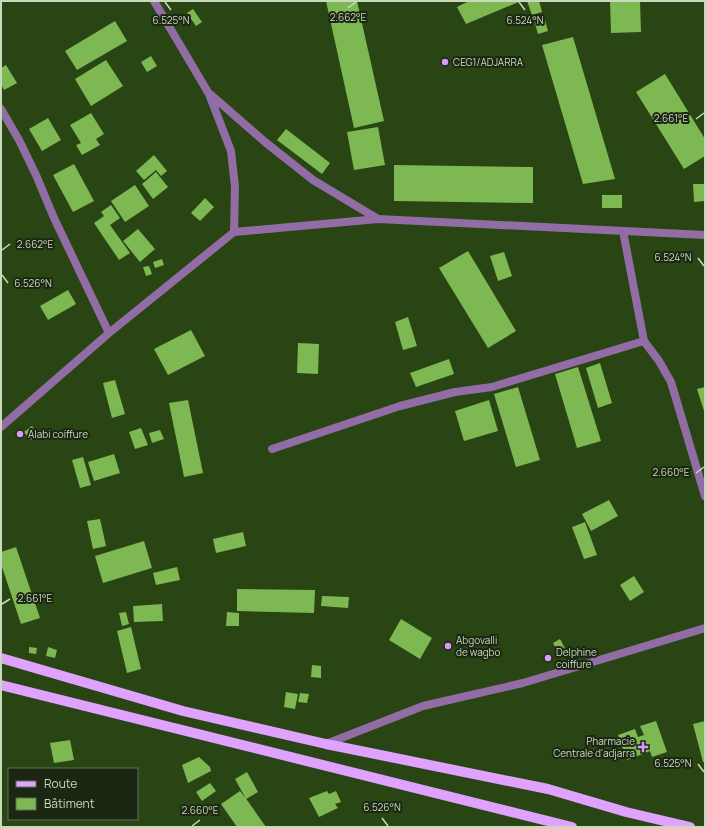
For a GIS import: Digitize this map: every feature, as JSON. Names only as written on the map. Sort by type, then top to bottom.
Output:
[{"type":"main road","points":[[1,658],[183,711],[326,744],[548,789],[626,812],[690,827]]},
{"type":"main road","points":[[1,685],[551,824],[572,827]]},
{"type":"street","points":[[154,1],[209,94],[231,151],[235,187],[234,232]]},
{"type":"street","points":[[209,94],[264,142],[313,180],[378,219]]},
{"type":"street","points":[[1,109],[19,140],[36,175],[54,218],[109,332]]},
{"type":"street","points":[[1,427],[109,332],[234,232],[378,219],[705,235]]},
{"type":"street","points":[[623,231],[644,341],[659,361],[670,382],[705,496]]},
{"type":"street","points":[[272,450],[400,406],[455,392],[492,387],[644,341]]},
{"type":"street","points":[[326,744],[424,706],[523,684],[705,628]]},
{"type":"building","points":[[326,1],[357,1],[384,121],[354,128]]},
{"type":"building","points":[[469,1],[521,1],[466,24],[457,7]]},
{"type":"building","points":[[527,1],[539,1],[542,12],[532,15]]},
{"type":"building","points":[[610,1],[640,1],[641,32],[611,33]]},
{"type":"building","points":[[193,9],[202,22],[196,26],[187,13]]},
{"type":"building","points":[[544,17],[548,31],[538,34],[534,20]]},
{"type":"building","points":[[115,21],[127,41],[77,70],[65,51]]},
{"type":"building","points":[[573,37],[615,179],[583,184],[542,45]]},
{"type":"building","points":[[151,56],[157,66],[147,72],[141,62]]},
{"type":"building","points":[[106,60],[123,86],[91,106],[75,79]]},
{"type":"building","points":[[6,65],[17,83],[4,90],[1,84],[1,68]]},
{"type":"building","points":[[665,74],[705,139],[705,156],[684,169],[636,92]]},
{"type":"building","points":[[91,113],[104,134],[96,139],[100,145],[82,155],[76,145],[81,143],[70,125]]},
{"type":"building","points":[[48,118],[61,140],[42,151],[29,129]]},
{"type":"building","points":[[378,127],[385,165],[354,170],[347,132]]},
{"type":"building","points":[[286,129],[330,163],[322,174],[277,140]]},
{"type":"building","points":[[154,155],[167,171],[161,176],[156,170],[144,180],[136,171]]},
{"type":"building","points":[[74,164],[94,201],[73,212],[53,175]]},
{"type":"building","points":[[394,165],[533,167],[533,203],[394,201]]},
{"type":"building","points":[[156,172],[168,187],[153,199],[142,184]]},
{"type":"building","points":[[693,184],[705,184],[705,201],[694,202]]},
{"type":"building","points":[[135,185],[149,206],[125,222],[111,201]]},
{"type":"building","points":[[602,195],[622,195],[622,208],[602,208]]},
{"type":"building","points":[[205,198],[214,207],[200,221],[191,213]]},
{"type":"building","points":[[111,205],[120,218],[110,225],[130,253],[119,260],[94,223],[104,216],[101,212]]},
{"type":"building","points":[[138,229],[155,249],[140,262],[123,241]]},
{"type":"building","points":[[468,251],[516,331],[488,348],[439,268]]},
{"type":"building","points":[[504,252],[512,276],[498,281],[490,256]]},
{"type":"building","points":[[162,259],[164,265],[155,268],[153,262]]},
{"type":"building","points":[[149,266],[152,274],[146,276],[143,267]]},
{"type":"building","points":[[68,290],[76,304],[48,320],[40,306]]},
{"type":"building","points":[[408,317],[417,346],[403,350],[395,322]]},
{"type":"building","points":[[191,330],[205,356],[168,375],[154,349]]},
{"type":"building","points":[[298,343],[319,344],[318,374],[297,373]]},
{"type":"building","points":[[449,359],[454,374],[416,387],[410,373]]},
{"type":"building","points":[[600,363],[612,403],[598,408],[586,368]]},
{"type":"building","points":[[578,367],[601,441],[577,448],[555,374]]},
{"type":"building","points":[[115,380],[125,414],[112,418],[103,383]]},
{"type":"building","points":[[518,387],[540,460],[516,467],[494,394]]},
{"type":"building","points":[[705,387],[705,414],[697,389]]},
{"type":"building","points":[[188,400],[203,473],[184,477],[169,403]]},
{"type":"building","points":[[489,400],[498,431],[464,441],[455,411]]},
{"type":"building","points":[[32,426],[38,435],[30,440],[24,432]]},
{"type":"building","points":[[141,428],[148,445],[135,449],[129,432]]},
{"type":"building","points":[[160,430],[164,439],[152,443],[149,433]]},
{"type":"building","points":[[114,454],[120,473],[94,481],[88,462]]},
{"type":"building","points":[[83,457],[91,485],[80,488],[72,460]]},
{"type":"building","points":[[609,500],[618,516],[591,531],[582,514]]},
{"type":"building","points":[[100,519],[106,546],[93,549],[87,521]]},
{"type":"building","points":[[585,522],[597,555],[584,559],[572,527]]},
{"type":"building","points":[[243,532],[246,546],[216,553],[213,539]]},
{"type":"building","points":[[144,541],[152,568],[103,583],[95,556]]},
{"type":"building","points":[[16,547],[40,618],[21,624],[1,564],[1,552]]},
{"type":"building","points":[[177,567],[180,580],[156,585],[153,573]]},
{"type":"building","points":[[634,576],[644,592],[630,601],[620,585]]},
{"type":"building","points":[[237,589],[315,590],[314,613],[237,611]]},
{"type":"building","points":[[322,596],[349,597],[348,608],[321,606]]},
{"type":"building","points":[[162,604],[163,621],[134,622],[133,606]]},
{"type":"building","points":[[126,612],[129,624],[122,626],[119,613]]},
{"type":"building","points":[[227,612],[239,613],[239,626],[226,626]]},
{"type":"building","points":[[401,619],[432,638],[420,659],[389,640]]},
{"type":"building","points":[[131,627],[141,669],[127,673],[117,631]]},
{"type":"building","points":[[560,639],[567,652],[560,656],[553,643]]},
{"type":"building","points":[[29,647],[37,648],[36,654],[29,653]]},
{"type":"building","points":[[48,647],[57,650],[55,658],[46,656]]},
{"type":"building","points":[[312,665],[321,666],[321,678],[311,677]]},
{"type":"building","points":[[286,692],[298,694],[295,709],[284,707]]},
{"type":"building","points":[[300,693],[309,694],[307,703],[298,702]]},
{"type":"building","points":[[656,721],[667,752],[652,757],[650,751],[627,760],[618,735],[635,729],[638,737],[644,735],[640,726]]},
{"type":"building","points":[[705,721],[705,762],[703,762],[693,724]]},
{"type":"building","points":[[70,740],[74,760],[54,763],[50,743]]},
{"type":"building","points":[[199,757],[210,767],[211,771],[188,783],[182,765]]},
{"type":"building","points":[[247,772],[258,792],[246,799],[235,779]]},
{"type":"building","points":[[210,783],[216,791],[202,801],[196,792]]},
{"type":"building","points":[[240,791],[266,827],[237,827],[221,804]]},
{"type":"building","points":[[327,791],[329,794],[336,791],[341,802],[335,804],[338,808],[319,817],[309,798]]},
{"type":"place","name":"CEG1/ADJARRA","points":[[445,62]]},
{"type":"place","name":"Alabi coiffure","points":[[20,434]]},
{"type":"place","name":"Abgovalli de wagbo","points":[[448,646]]},
{"type":"place","name":"Delphine coiffure","points":[[548,658]]},
{"type":"place","name":"Pharmacie Centrale d'adjarra","points":[[643,747]]}]
